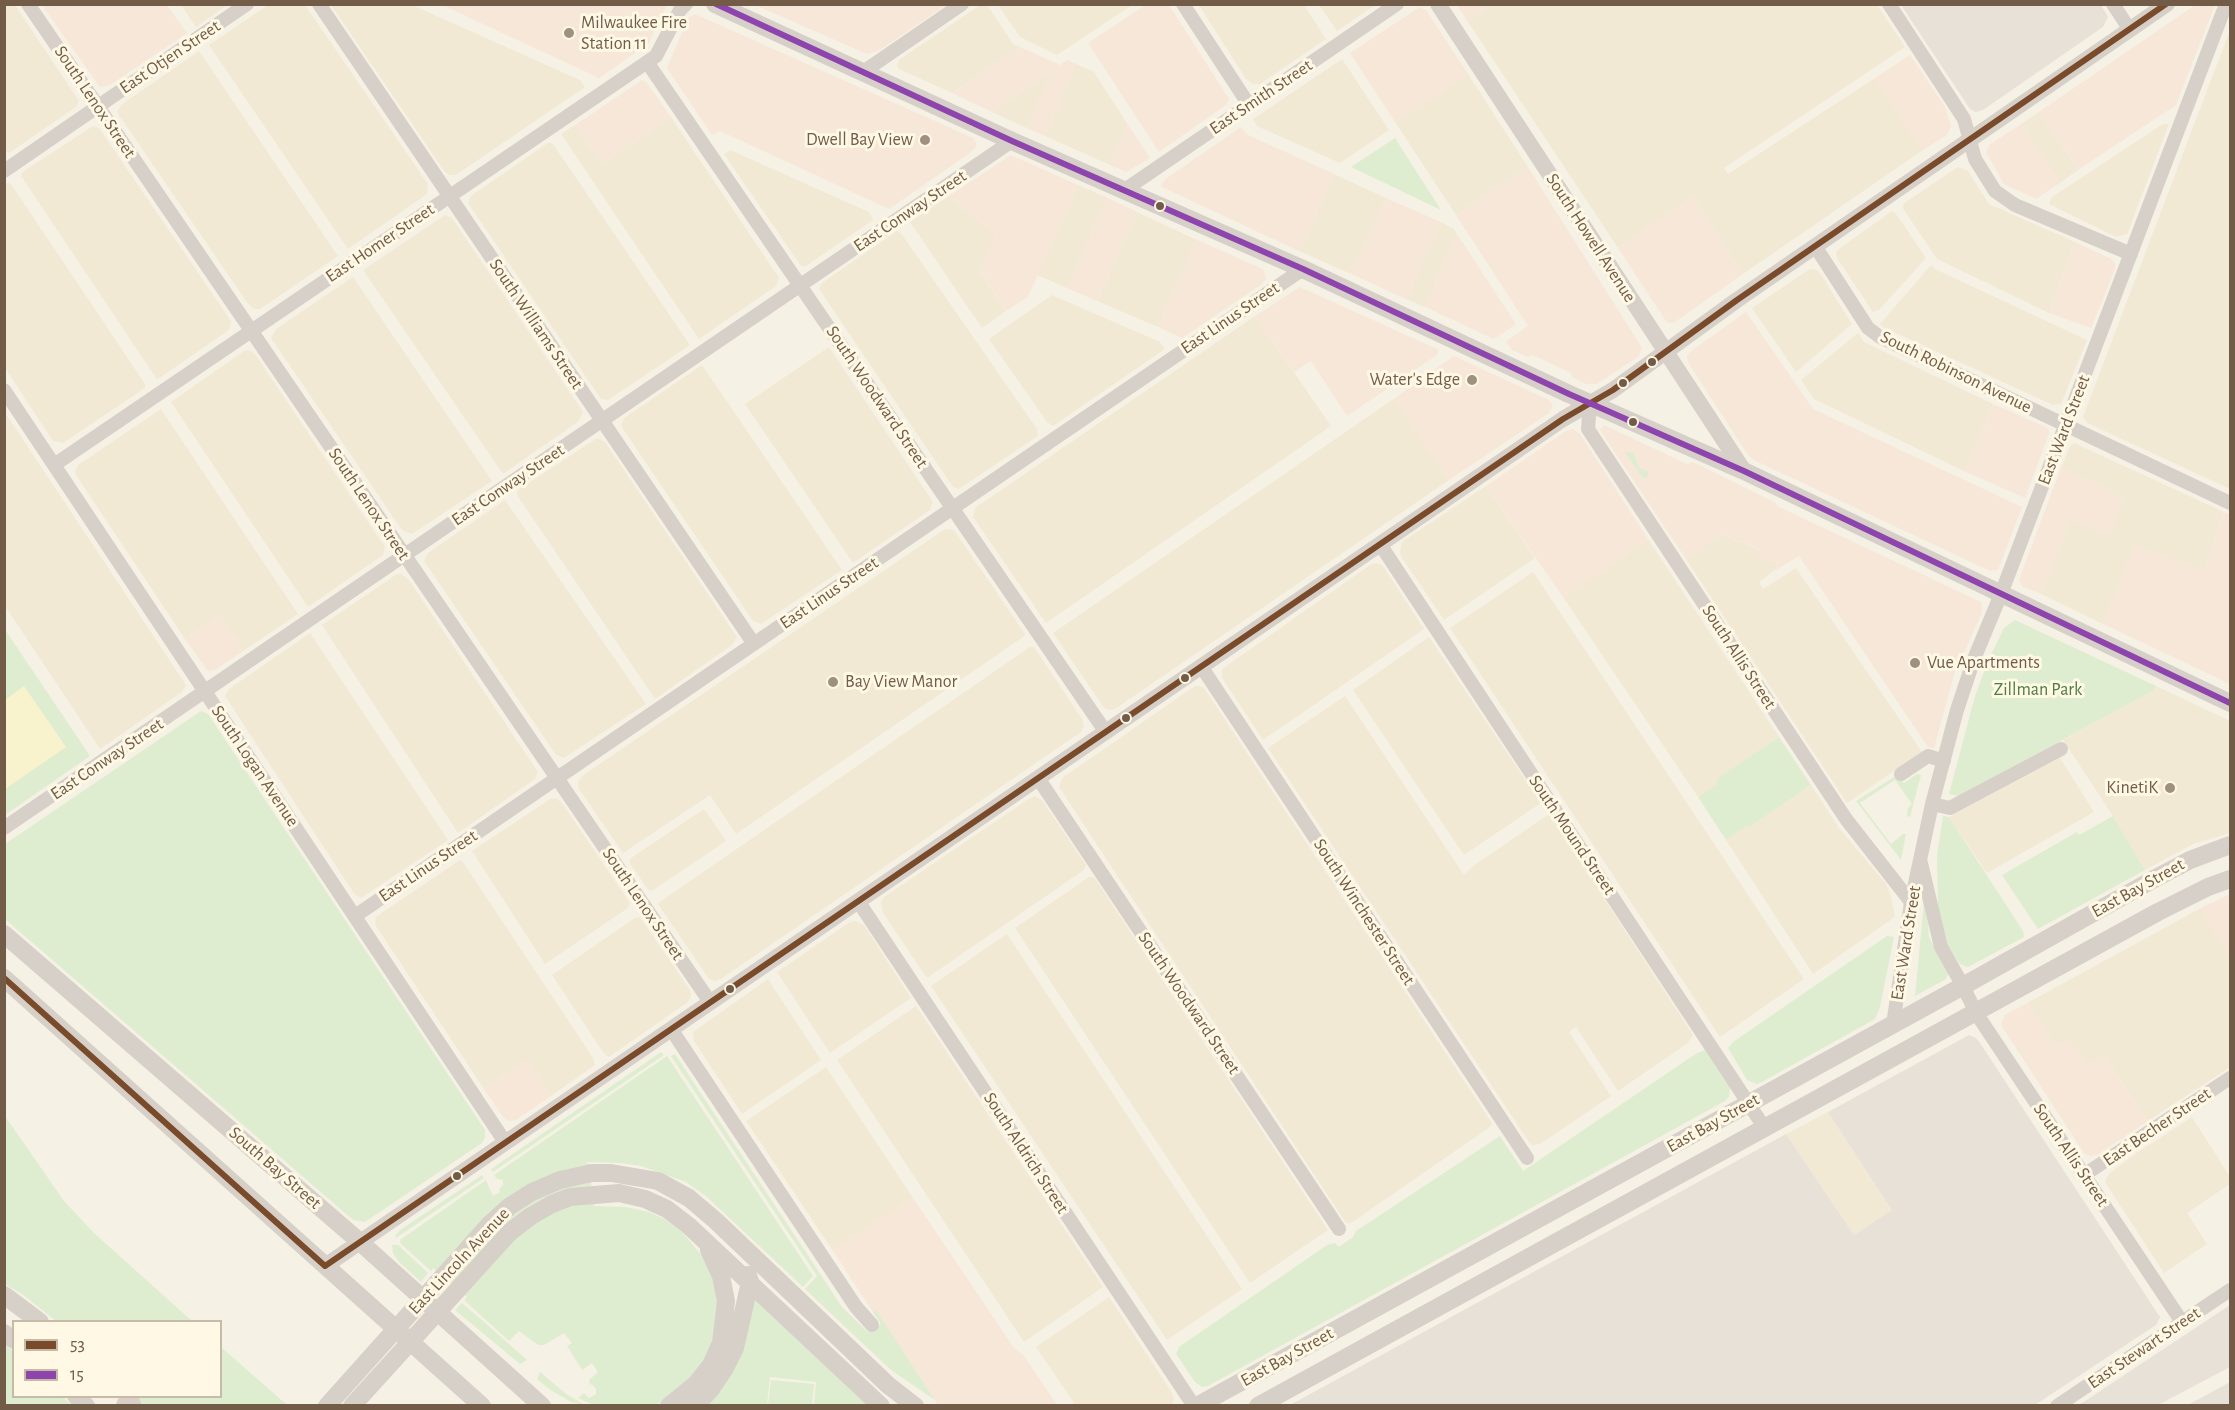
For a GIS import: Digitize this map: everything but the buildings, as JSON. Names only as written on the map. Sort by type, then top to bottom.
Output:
[{"type":"main road","points":[[715,4],[1012,141],[1126,189],[1303,269],[1590,404],[1744,471],[2230,703]]},
{"type":"main road","name":"East Bay Street","points":[[1195,1406],[1964,986],[2154,879],[2226,848]]},
{"type":"main road","name":"East Bay Street","points":[[1258,1406],[2158,912],[2208,887],[2230,879]]},
{"type":"main road","name":"South Bay Street","points":[[4,934],[360,1242],[542,1406]]},
{"type":"main road","points":[[4,978],[482,1406]]},
{"type":"main road","points":[[1893,1025],[1906,1050]]},
{"type":"main road","name":"East Lincoln Avenue","points":[[327,1406],[489,1225],[510,1206],[532,1191],[560,1180],[592,1173],[632,1175],[657,1181],[688,1198],[844,1344],[915,1406]]},
{"type":"main road","name":"East Lincoln Avenue","points":[[352,1406],[510,1232],[552,1204],[570,1197],[603,1193],[633,1195],[667,1209],[750,1282],[881,1406]]},
{"type":"main road","points":[[669,1406],[696,1384],[711,1365],[721,1343],[726,1301],[721,1276],[702,1238]]},
{"type":"main road","points":[[694,1406],[711,1389],[735,1348],[750,1282],[742,1247]]},
{"type":"main road","points":[[4,1295],[37,1320]]},
{"type":"street","name":"South Lenox Street","points":[[28,4],[710,1002]]},
{"type":"street","name":"East Otjen Street","points":[[4,171],[247,4]]},
{"type":"street","name":"South Williams Street","points":[[319,4],[754,644]]},
{"type":"street","name":"East Homer Street","points":[[54,465],[647,63],[656,56],[680,9],[686,4]]},
{"type":"street","points":[[863,72],[962,4]]},
{"type":"street","points":[[1183,4],[1249,105]]},
{"type":"street","name":"East Smith Street","points":[[1126,189],[1397,4]]},
{"type":"street","name":"South Howell Avenue","points":[[1438,4],[1744,471]]},
{"type":"street","points":[[1889,4],[1964,119],[1975,159],[1995,191],[2006,201],[2131,254]]},
{"type":"street","points":[[2114,4],[2130,30]]},
{"type":"street","points":[[325,1266],[1563,419],[1614,390],[1815,246],[2167,4]]},
{"type":"street","name":"East Ward Street","points":[[1893,1025],[1911,902],[1932,804],[1957,710],[1974,659],[2001,594],[2226,4]]},
{"type":"street","name":"South Woodward Street","points":[[647,63],[1106,731]]},
{"type":"street","name":"East Conway Street","points":[[4,828],[1012,141]]},
{"type":"street","name":"South Robinson Avenue","points":[[1815,246],[1868,328],[1880,337],[2230,503]]},
{"type":"street","name":"East Linus Street","points":[[355,916],[1303,269]]},
{"type":"street","name":"South Logan Avenue","points":[[4,390],[506,1142]]},
{"type":"street","name":"South Allis Street","points":[[1590,404],[1588,429],[1846,819],[1911,902]]},
{"type":"street","name":"South Mound Street","points":[[1380,544],[1764,1127]]},
{"type":"street","name":"South Winchester Street","points":[[1201,666],[1527,1158]]},
{"type":"street","points":[[1932,804],[1950,808],[2061,749]]},
{"type":"street","points":[[1901,774],[1928,756],[1944,761]]},
{"type":"street","name":"South Woodward Street","points":[[1038,778],[1339,1229]]},
{"type":"street","name":"East Ward Street","points":[[1920,861],[1941,947],[1964,986]]},
{"type":"street","name":"South Aldrich Street","points":[[858,901],[1195,1406]]},
{"type":"street","name":"South Allis Street","points":[[1964,986],[1976,1013],[2182,1322]]},
{"type":"street","points":[[671,1029],[856,1307],[872,1325]]},
{"type":"street","name":"East Becher Street","points":[[2084,1175],[2230,1078]]},
{"type":"street","name":"East Stewart Street","points":[[2057,1406],[2230,1290]]},
{"type":"shaded area","points":[[667,4],[649,43],[598,79],[442,5]]},
{"type":"shaded area","points":[[1147,4],[1169,5],[1229,99],[1226,105],[1159,152],[1088,43]]},
{"type":"shaded area","points":[[1494,4],[1877,5],[1905,47],[1724,168],[1728,174],[1875,78],[1923,150],[1743,274],[1693,197],[1618,248],[1468,22]]},
{"type":"shaded area","points":[[4,5],[15,5],[79,101],[76,107],[9,153],[4,150]]},
{"type":"shaded area","points":[[42,5],[167,5],[187,33],[110,85],[100,87]]},
{"type":"shaded area","points":[[181,5],[227,5],[196,27]]},
{"type":"shaded area","points":[[268,5],[305,5],[428,184],[427,194],[348,249],[209,45]]},
{"type":"shaded area","points":[[331,5],[412,5],[580,80],[585,87],[456,175],[450,175],[445,172]]},
{"type":"shaded area","points":[[755,5],[946,5],[880,50],[867,54]]},
{"type":"shaded area","points":[[980,5],[987,5],[1013,44],[1020,47],[952,93],[899,69],[897,66],[899,60]]},
{"type":"shaded area","points":[[998,5],[1132,5],[1057,55],[1020,37]]},
{"type":"shaded area","points":[[1199,5],[1304,5],[1326,39],[1260,84],[1253,84],[1246,79]]},
{"type":"shaded area","points":[[1319,5],[1375,5],[1337,31]]},
{"type":"shaded area","points":[[1457,5],[1494,5],[1468,22]]},
{"type":"shaded area","points":[[1901,5],[2101,5],[2108,17],[2103,27],[1983,110],[1976,112],[1970,109]]},
{"type":"shaded area","points":[[2195,5],[2215,5],[2176,105],[2078,170],[2039,112]]},
{"type":"shaded area","points":[[1420,7],[1426,10],[1468,74],[1395,122],[1350,53]]},
{"type":"shaded area","points":[[695,14],[973,138],[976,147],[889,209],[720,131],[712,135],[667,68],[688,18]]},
{"type":"shaded area","points":[[2230,30],[2230,489],[2087,423],[2083,417]]},
{"type":"shaded area","points":[[1020,47],[1060,65],[1067,60],[1076,64],[1045,136],[1027,128],[1052,71],[992,112],[952,93]]},
{"type":"shaded area","points":[[199,51],[338,256],[260,309],[254,309],[248,304],[117,112],[121,105]]},
{"type":"shaded area","points":[[1910,55],[1945,107],[1951,126],[1947,135],[1923,150],[1875,78]]},
{"type":"shaded area","points":[[1342,59],[1389,130],[1340,163],[1257,126],[1253,119]]},
{"type":"shaded area","points":[[1076,64],[1094,72],[1128,125],[1110,165],[1045,136]]},
{"type":"shaded area","points":[[1053,70],[1027,128],[992,112]]},
{"type":"shaded area","points":[[1468,74],[1528,167],[1456,215],[1395,122]]},
{"type":"shaded area","points":[[642,80],[647,83],[671,117],[602,164],[575,125]]},
{"type":"shaded area","points":[[2039,112],[2078,170],[2060,183],[2021,124]]},
{"type":"shaded area","points":[[671,117],[779,278],[776,286],[699,339],[561,134],[575,125],[602,164]]},
{"type":"shaded area","points":[[2021,124],[2060,183],[2036,199],[2004,184],[1986,152],[1989,145]]},
{"type":"shaded area","points":[[2163,124],[2169,124],[2127,234],[2116,237],[2049,204],[2052,197]]},
{"type":"shaded area","points":[[1128,125],[1150,158],[1126,172],[1110,165]]},
{"type":"shaded area","points":[[93,126],[99,128],[231,321],[229,330],[158,379],[21,176],[21,173]]},
{"type":"shaded area","points":[[1241,127],[1246,134],[1334,174],[1299,251],[1161,185],[1164,180]]},
{"type":"shaded area","points":[[549,142],[553,144],[690,345],[608,400],[601,399],[468,203],[471,196]]},
{"type":"shaded area","points":[[730,150],[869,212],[873,220],[806,266],[801,266],[724,154]]},
{"type":"shaded area","points":[[1011,155],[1078,185],[1028,297],[1006,311],[980,271],[996,235],[949,196]]},
{"type":"shaded area","points":[[1528,167],[1642,348],[1638,357],[1597,384],[1586,384],[1572,377],[1571,373],[1533,355],[1527,357],[1512,350],[1506,343],[1528,326],[1456,215]]},
{"type":"shaded area","points":[[1958,167],[1968,171],[1989,204],[2075,242],[2049,313],[1937,259],[1904,210],[1903,204]]},
{"type":"shaded area","points":[[1334,174],[1386,198],[1351,274],[1299,251]]},
{"type":"shaded area","points":[[11,184],[145,384],[145,388],[63,443],[53,441],[5,368],[4,185]]},
{"type":"shaded area","points":[[1078,185],[1108,198],[1067,288],[1037,275]]},
{"type":"shaded area","points":[[949,196],[996,235],[980,272],[1006,311],[982,328],[910,222]]},
{"type":"shaded area","points":[[1693,197],[1743,274],[1675,322],[1670,323],[1666,321],[1618,248]]},
{"type":"shaded area","points":[[1108,198],[1137,212],[1097,301],[1067,288]]},
{"type":"shaded area","points":[[1386,198],[1441,222],[1406,299],[1351,274]]},
{"type":"shaded area","points":[[1892,211],[1926,258],[1879,310],[1873,312],[1837,258],[1836,252]]},
{"type":"shaded area","points":[[1137,212],[1197,240],[1158,327],[1097,301]]},
{"type":"shaded area","points":[[445,215],[452,218],[583,412],[579,421],[503,474],[363,270]]},
{"type":"shaded area","points":[[1441,222],[1454,229],[1457,234],[1425,307],[1406,299]]},
{"type":"shaded area","points":[[897,231],[901,233],[1037,429],[1038,436],[959,489],[953,487],[819,289],[822,283]]},
{"type":"shaded area","points":[[1457,234],[1516,324],[1494,339],[1425,307]]},
{"type":"shaded area","points":[[1197,240],[1263,269],[1266,278],[1262,284],[1182,338],[1158,327]]},
{"type":"shaded area","points":[[2075,242],[2115,263],[2115,269],[2091,328],[2049,313]]},
{"type":"shaded area","points":[[1931,265],[1935,269],[2087,340],[2061,404],[2053,405],[1880,324]]},
{"type":"shaded area","points":[[1810,269],[1820,273],[1852,324],[1796,372],[1752,308]]},
{"type":"shaded area","points":[[353,277],[492,481],[412,534],[402,530],[271,338],[276,329]]},
{"type":"shaded area","points":[[1300,287],[1439,350],[1437,355],[1347,416],[1311,361],[1294,372],[1255,316]]},
{"type":"shaded area","points":[[1052,295],[1160,342],[1165,349],[1053,426],[1047,422],[989,339]]},
{"type":"shaded area","points":[[1746,312],[1813,409],[2022,507],[1998,570],[1990,571],[1756,461],[1748,455],[1689,364],[1687,357],[1691,351]]},
{"type":"shaded area","points":[[1255,316],[1331,426],[1046,623],[973,517],[975,508]]},
{"type":"shaded area","points":[[1858,333],[1864,342],[1993,404],[1966,472],[1814,399],[1801,380]]},
{"type":"shaded area","points":[[829,347],[933,502],[930,510],[853,563],[745,404]]},
{"type":"shaded area","points":[[249,350],[255,354],[385,547],[383,555],[308,607],[171,402],[244,351]]},
{"type":"shaded area","points":[[1454,356],[1549,400],[1553,405],[1549,413],[1449,480],[1395,398]]},
{"type":"shaded area","points":[[702,365],[842,570],[761,624],[753,621],[621,426],[624,418]]},
{"type":"shaded area","points":[[1395,398],[1449,480],[1115,709],[1104,708],[1053,633]]},
{"type":"shaded area","points":[[1993,404],[2049,430],[2025,498],[1966,472]]},
{"type":"shaded area","points":[[161,409],[298,614],[243,651],[220,615],[185,639],[76,475],[78,465]]},
{"type":"shaded area","points":[[4,411],[186,685],[182,692],[100,749],[5,606]]},
{"type":"shaded area","points":[[1604,425],[1687,464],[1693,462],[1776,503],[1777,506],[1981,602],[1982,612],[1954,675],[1934,748],[1928,747],[1799,556],[1774,571],[1778,564],[1757,555],[1760,549],[1742,541],[1740,543],[1723,534],[1686,559],[1600,430]]},
{"type":"shaded area","points":[[1573,429],[1580,434],[1648,539],[1563,597],[1486,486],[1566,431]]},
{"type":"shaded area","points":[[597,438],[605,442],[737,637],[732,645],[655,699],[517,495],[517,491]]},
{"type":"shaded area","points":[[2074,443],[2224,512],[2204,571],[2135,546],[2103,624],[2041,594],[2071,519],[2124,498],[2061,468],[2070,446]]},
{"type":"shaded area","points":[[2061,468],[2124,498],[2109,535],[2071,520],[2041,594],[2022,586],[2019,580]]},
{"type":"shaded area","points":[[1486,486],[1535,558],[1444,620],[1401,556],[1401,545],[1403,541]]},
{"type":"shaded area","points":[[505,500],[646,704],[564,758],[556,755],[424,561],[428,553]]},
{"type":"shaded area","points":[[2224,512],[2230,515],[2230,684],[2103,624],[2135,545],[2204,571]]},
{"type":"shaded area","points":[[945,529],[954,530],[1025,634],[1023,637],[736,834],[710,795],[623,853],[579,789],[578,782],[582,776]]},
{"type":"shaded area","points":[[1722,534],[1760,550],[1758,555],[1778,564],[1774,571],[1759,582],[1763,589],[1796,568],[1922,752],[1847,803],[1686,559]]},
{"type":"shaded area","points":[[1648,539],[1779,737],[1719,778],[1717,785],[1698,797],[1563,597]]},
{"type":"shaded area","points":[[1377,563],[1383,566],[1424,629],[1263,740],[1222,678],[1222,669],[1370,565]]},
{"type":"shaded area","points":[[1533,572],[1804,979],[1720,1037],[1450,628]]},
{"type":"shaded area","points":[[397,574],[409,580],[538,772],[535,779],[458,833],[322,625]]},
{"type":"shaded area","points":[[220,615],[243,651],[215,670],[208,671],[185,639]]},
{"type":"shaded area","points":[[310,633],[448,840],[361,898],[355,895],[225,696],[229,689]]},
{"type":"shaded area","points":[[1429,637],[1541,803],[1464,855],[1353,690]]},
{"type":"shaded area","points":[[1030,647],[1034,647],[1082,719],[1084,726],[1081,732],[721,979],[715,981],[709,979],[658,904]]},
{"type":"shaded area","points":[[1195,686],[1204,688],[1492,1123],[1490,1127],[1351,1223],[1346,1223],[1059,787],[1062,778]]},
{"type":"shaded area","name":"KinetiK","points":[[2156,686],[2230,721],[2230,833],[2193,844],[2145,870],[2063,740],[2149,693]]},
{"type":"shaded area","points":[[1345,696],[1464,875],[1473,866],[1549,814],[1693,1035],[1688,1043],[1618,1091],[1576,1027],[1569,1032],[1611,1096],[1540,1144],[1531,1145],[1268,748]]},
{"type":"shaded area","points":[[2060,758],[2094,812],[1987,873],[1949,817]]},
{"type":"shaded area","points":[[1811,785],[1839,828],[1886,884],[1895,917],[1813,974],[1726,840],[1747,826],[1751,826]]},
{"type":"shaded area","points":[[1035,796],[1042,800],[1086,865],[1084,870],[927,978],[883,913],[881,902],[884,897]]},
{"type":"shaded area","points":[[556,798],[562,803],[630,903],[628,908],[545,964],[472,851],[550,799]]},
{"type":"shaded area","points":[[704,809],[726,841],[649,891],[629,862],[631,858]]},
{"type":"shaded area","points":[[460,860],[593,1058],[595,1065],[551,1096],[527,1061],[484,1089],[376,926],[377,916]]},
{"type":"shaded area","points":[[1089,877],[1094,877],[1328,1230],[1250,1283],[1015,928]]},
{"type":"shaded area","points":[[2230,894],[2230,957],[2201,908]]},
{"type":"shaded area","points":[[2201,908],[2230,957],[2230,1067],[2148,1121],[2104,1056],[2088,1066],[2069,1039],[2058,1045],[2054,1043],[2027,1003]]},
{"type":"shaded area","points":[[640,917],[690,990],[691,996],[688,1002],[609,1057],[603,1052],[552,975],[635,918]]},
{"type":"shaded area","points":[[855,921],[864,925],[911,998],[830,1053],[777,972],[850,922]]},
{"type":"shaded area","points":[[1007,934],[1242,1289],[1167,1340],[931,986]]},
{"type":"shaded area","points":[[768,979],[821,1060],[742,1114],[694,1041],[693,1032]]},
{"type":"shaded area","points":[[2027,1003],[2054,1042],[2059,1045],[2069,1038],[2088,1066],[2104,1056],[2148,1121],[2097,1155],[2090,1156],[2084,1153],[2001,1025],[2005,1015]]},
{"type":"shaded area","points":[[916,1006],[1103,1287],[1024,1342],[837,1060]]},
{"type":"shaded area","points":[[1969,1035],[1980,1043],[2160,1317],[2156,1325],[2035,1405],[1290,1405],[1786,1134],[1854,1235],[1892,1210],[1828,1112]]},
{"type":"shaded area","points":[[527,1061],[551,1096],[516,1120],[508,1121],[484,1089]]},
{"type":"shaded area","points":[[826,1067],[913,1198],[833,1251],[746,1121]]},
{"type":"shaded area","points":[[1828,1112],[1893,1210],[1854,1235],[1786,1134]]},
{"type":"shaded area","points":[[2192,1117],[2230,1177],[2230,1184],[2187,1213],[2207,1244],[2164,1273],[2105,1182],[2108,1175],[2132,1156]]},
{"type":"shaded area","points":[[913,1198],[1014,1348],[1024,1356],[1057,1405],[938,1405],[876,1311],[873,1312],[833,1251]]},
{"type":"shaded area","points":[[1109,1297],[1171,1391],[1174,1399],[1171,1405],[1071,1405],[1074,1403],[1036,1347]]},
{"type":"shaded area","points":[[2230,1305],[2230,1367],[2158,1405],[2079,1405]]},
{"type":"shaded area","points":[[2230,1382],[2230,1405],[2188,1405]]},
{"type":"green space","points":[[1395,138],[1441,210],[1351,167]]},
{"type":"green space","points":[[1625,452],[1634,453],[1638,466],[1648,471],[1649,476],[1643,478]]},
{"type":"green space","name":"Zillman Park","points":[[2015,620],[2156,686],[2149,693],[1959,796],[1949,794],[1975,696],[1988,661],[2004,628]]},
{"type":"green space","points":[[4,628],[90,756],[5,815],[4,815]]},
{"type":"green space","points":[[201,711],[208,714],[485,1130],[482,1143],[365,1222],[353,1220],[5,919],[5,844]]},
{"type":"green space","points":[[1779,737],[1811,785],[1751,826],[1747,826],[1726,840],[1698,797],[1716,785],[1718,778]]},
{"type":"green space","points":[[1917,774],[1921,775],[1910,817],[1907,816],[1908,808],[1912,804],[1895,780],[1860,803],[1891,844],[1906,834],[1901,860],[1856,801],[1897,775],[1904,783]]},
{"type":"green space","points":[[1943,816],[1949,817],[2023,931],[2024,937],[1968,967],[1960,964],[1948,947],[1938,909],[1937,855]]},
{"type":"green space","points":[[2113,816],[2145,870],[2038,929],[2002,875],[2077,832],[2079,835]]},
{"type":"green space","points":[[1924,902],[1926,902],[1929,937],[1949,973],[1946,979],[1915,996]]},
{"type":"green space","points":[[1887,936],[1894,937],[1880,1007],[1875,1019],[1762,1082],[1757,1084],[1747,1080],[1728,1048],[1733,1042]]},
{"type":"green space","points":[[1705,1050],[1730,1088],[1729,1097],[1725,1101],[1208,1386],[1202,1387],[1195,1382],[1176,1354],[1179,1347],[1327,1245],[1335,1243],[1339,1247],[1353,1237],[1356,1231],[1500,1136],[1523,1171],[1697,1053]]},
{"type":"green space","points":[[661,1052],[664,1055],[493,1172],[491,1169]]},
{"type":"green space","points":[[675,1054],[842,1307],[868,1332],[881,1324],[873,1312],[876,1310],[935,1400],[891,1370],[805,1289],[817,1276],[671,1056]]},
{"type":"green space","points":[[667,1056],[813,1276],[803,1287],[707,1197],[686,1182],[641,1166],[585,1162],[589,1164],[594,1206],[625,1207],[649,1212],[665,1219],[682,1232],[704,1258],[712,1273],[718,1294],[715,1340],[700,1370],[664,1401],[654,1405],[594,1405],[578,1398],[584,1393],[589,1398],[596,1394],[596,1389],[592,1384],[590,1385],[589,1380],[598,1372],[592,1363],[582,1370],[567,1346],[572,1343],[564,1333],[544,1345],[538,1345],[519,1331],[509,1341],[464,1300],[467,1297],[433,1268],[431,1271],[401,1244],[400,1240],[486,1180],[493,1196],[500,1192],[503,1180],[497,1179],[494,1175]]},
{"type":"green space","points":[[5,1116],[64,1201],[94,1233],[191,1320],[55,1320],[22,1294],[5,1284]]},
{"type":"green space","points":[[482,1175],[484,1178],[396,1238],[400,1230]]},
{"type":"green space","points":[[392,1245],[398,1245],[428,1273],[421,1282],[398,1261],[393,1253]]},
{"type":"green space","points":[[756,1300],[869,1405],[814,1405],[816,1382],[770,1377],[767,1405],[707,1406]]},
{"type":"green space","points":[[462,1303],[527,1360],[520,1364],[455,1310]]},
{"type":"green space","points":[[4,1344],[12,1350],[12,1398],[64,1398],[71,1405],[5,1405]]},
{"type":"green space","points":[[222,1348],[287,1405],[142,1405],[134,1398],[222,1398]]},
{"type":"green space","points":[[540,1372],[565,1393],[584,1405],[571,1402],[549,1389],[537,1379]]},
{"type":"green space","points":[[771,1380],[814,1384],[812,1405],[768,1405]]},
{"type":"sand","points":[[24,686],[66,747],[5,789],[5,700]]},
{"type":"transit line","name":"15","points":[[716,4],[1012,141],[1303,269],[1569,394],[1744,471],[2230,703]]},
{"type":"transit line","name":"53","points":[[4,978],[325,1266],[1563,419],[1613,390],[1737,300],[2166,4]]},
{"type":"place","name":"Milwaukee Fire Station 11","points":[[569,33]]},
{"type":"place","name":"Dwell Bay View","points":[[925,140]]},
{"type":"place","name":"Water's Edge","points":[[1472,380]]},
{"type":"place","name":"Vue Apartments","points":[[1915,663]]},
{"type":"place","name":"Bay View Manor","points":[[833,682]]},
{"type":"place","name":"KinetiK","points":[[2170,788]]}]
